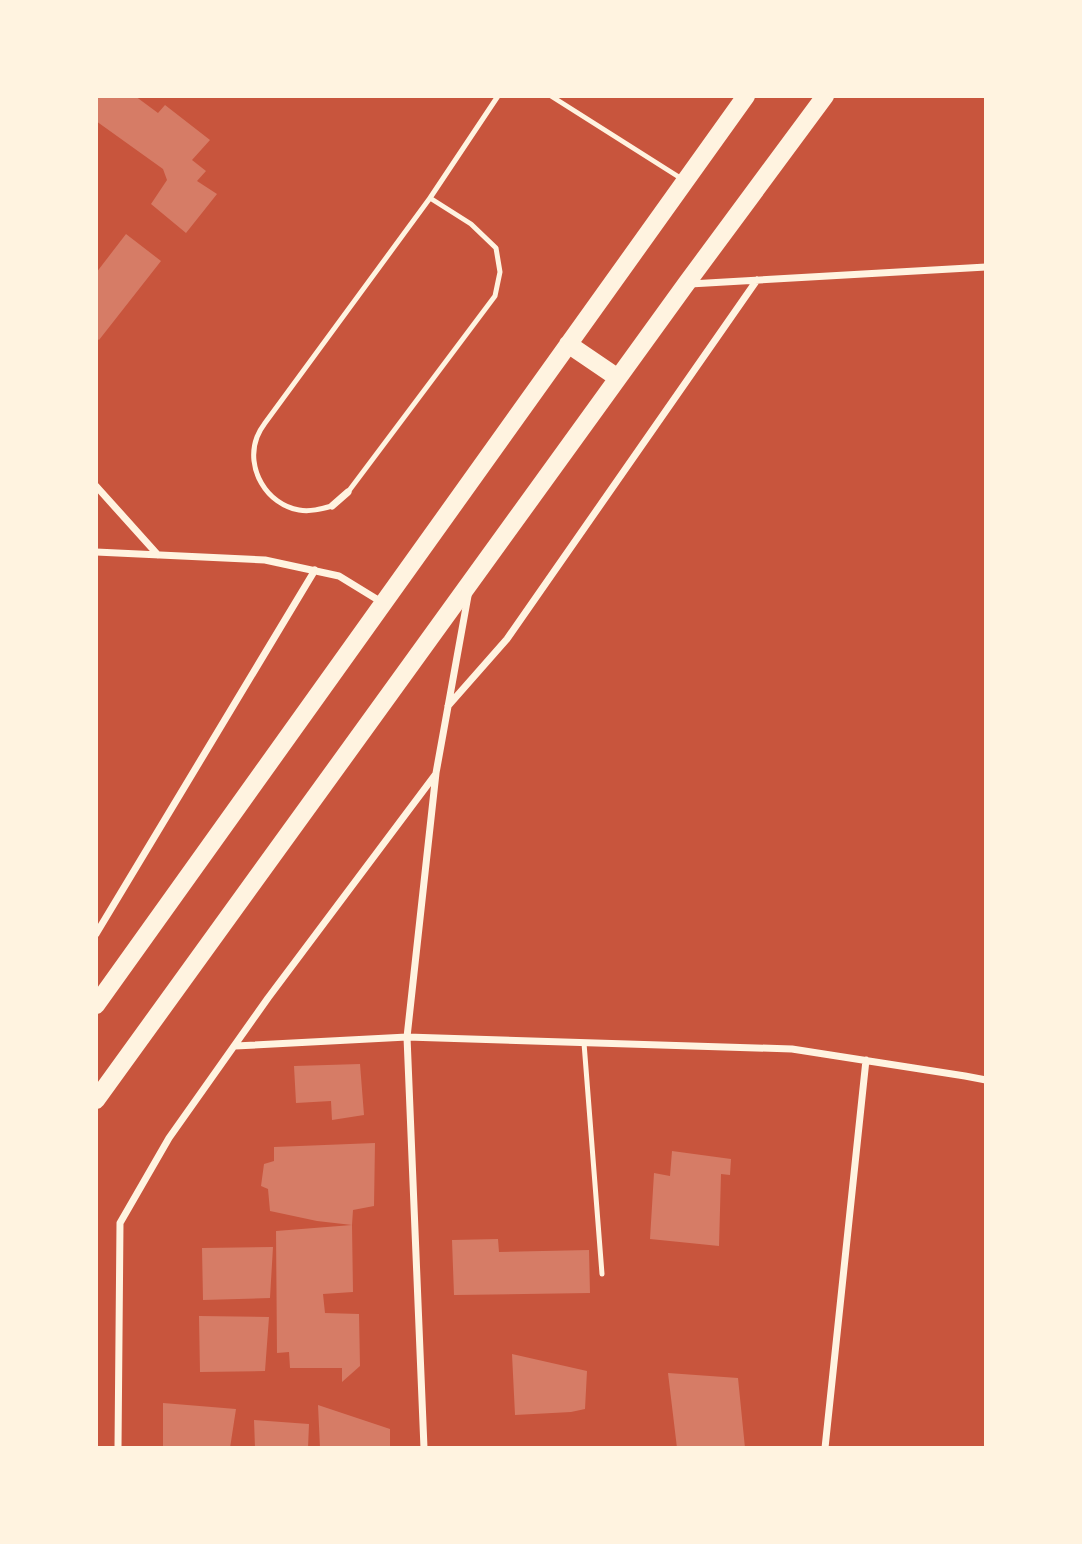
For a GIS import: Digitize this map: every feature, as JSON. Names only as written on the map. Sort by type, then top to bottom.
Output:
[{"type":"main road","points":[[96,1004],[746,96]]},
{"type":"main road","points":[[96,1100],[685,284],[825,96]]},
{"type":"main road","points":[[568,344],[618,378]]},
{"type":"street","points":[[685,284],[986,267]]},
{"type":"street","points":[[448,707],[507,639],[757,280]]},
{"type":"street","points":[[96,486],[158,555]]},
{"type":"street","points":[[332,506],[348,492]]},
{"type":"street","points":[[96,552],[265,560],[339,576],[383,603]]},
{"type":"street","points":[[96,934],[315,570]]},
{"type":"street","points":[[424,1448],[407,1037],[436,773],[471,579]]},
{"type":"street","points":[[118,1448],[120,1223],[169,1138],[268,998],[436,773]]},
{"type":"street","points":[[235,1046],[407,1037],[792,1049],[986,1080]]},
{"type":"street","points":[[825,1448],[866,1060]]},
{"type":"lane","points":[[332,506],[316,510],[298,510],[280,503],[266,491],[257,475],[253,457],[256,439],[430,198],[498,96]]},
{"type":"lane","points":[[551,96],[685,181]]},
{"type":"lane","points":[[348,492],[495,296],[500,272],[496,248],[471,224],[430,198]]},
{"type":"lane","points":[[584,1043],[602,1274]]},
{"type":"building","points":[[96,96],[135,96],[158,113],[165,105],[210,140],[192,160],[206,171],[197,181],[217,194],[186,233],[151,204],[167,180],[163,169],[96,121]]},
{"type":"building","points":[[126,234],[161,261],[99,340],[96,338],[96,273]]},
{"type":"building","points":[[360,1064],[364,1115],[332,1120],[331,1101],[296,1103],[294,1066]]},
{"type":"building","points":[[375,1143],[374,1206],[353,1210],[352,1225],[270,1211],[268,1189],[261,1186],[264,1164],[274,1161],[274,1147]]},
{"type":"building","points":[[672,1151],[731,1159],[730,1175],[721,1174],[719,1246],[650,1239],[654,1173],[670,1176]]},
{"type":"building","points":[[352,1225],[353,1292],[323,1294],[325,1313],[359,1314],[360,1366],[342,1382],[342,1368],[290,1368],[289,1352],[277,1353],[276,1231]]},
{"type":"building","points":[[498,1239],[499,1252],[589,1250],[590,1293],[454,1295],[452,1240]]},
{"type":"building","points":[[273,1247],[270,1298],[203,1300],[202,1248]]},
{"type":"building","points":[[199,1316],[269,1317],[265,1371],[200,1372]]},
{"type":"building","points":[[512,1354],[587,1371],[585,1409],[515,1415]]},
{"type":"building","points":[[668,1373],[738,1378],[745,1448],[677,1448]]},
{"type":"building","points":[[163,1403],[236,1409],[230,1448],[163,1448]]},
{"type":"building","points":[[318,1405],[390,1429],[390,1448],[320,1448]]},
{"type":"building","points":[[254,1420],[309,1424],[308,1448],[255,1448]]}]
